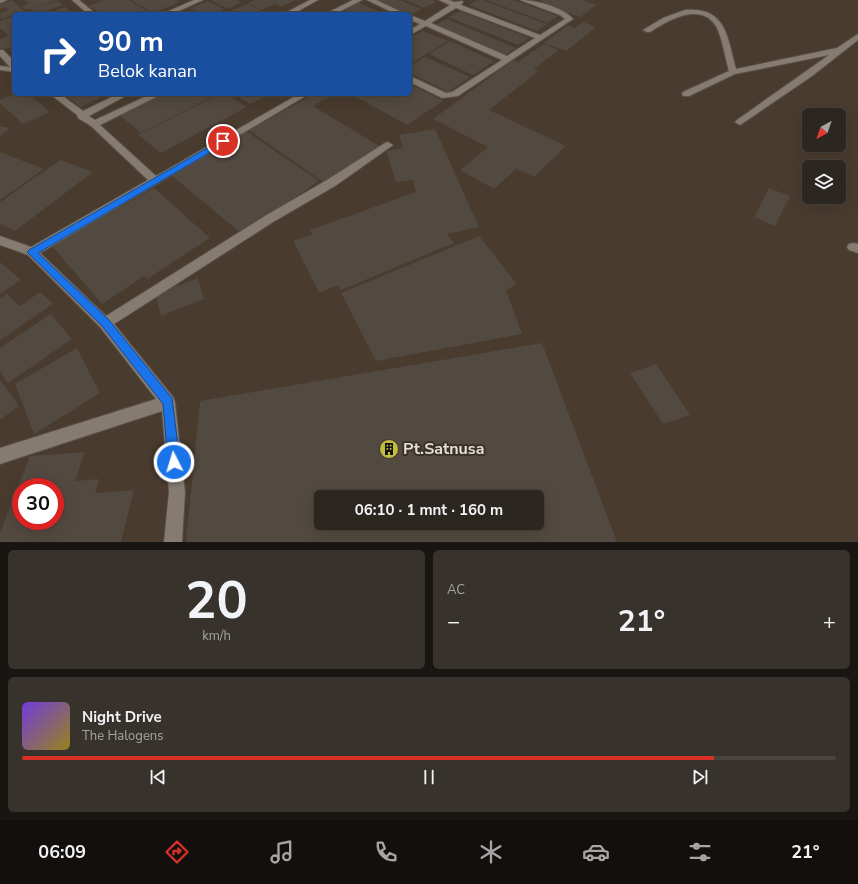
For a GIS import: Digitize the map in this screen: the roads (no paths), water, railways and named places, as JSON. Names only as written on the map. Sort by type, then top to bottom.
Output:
[{"type":"street","points":[[0,1],[4,0]]},
{"type":"street","points":[[75,0],[90,12]]},
{"type":"street","points":[[170,12],[197,0]]},
{"type":"street","points":[[291,12],[315,0]]},
{"type":"street","points":[[333,12],[359,0]]},
{"type":"street","points":[[370,0],[397,12]]},
{"type":"street","points":[[442,0],[540,37]]},
{"type":"street","points":[[412,32],[464,0]]},
{"type":"street","points":[[412,80],[445,96],[455,94],[540,37],[568,21],[568,17],[563,13],[523,0]]},
{"type":"street","points":[[647,30],[676,13],[691,10],[705,12],[716,20],[720,26],[733,72]]},
{"type":"street","points":[[412,18],[507,59]]},
{"type":"street","points":[[740,122],[858,36]]},
{"type":"street","points":[[686,94],[733,72],[840,50]]},
{"type":"street","points":[[0,52],[12,64]]},
{"type":"street","points":[[0,68],[12,70]]},
{"type":"street","points":[[56,96],[81,116],[94,124],[155,181]]},
{"type":"street","points":[[81,116],[121,96]]},
{"type":"street","points":[[94,124],[154,96]]},
{"type":"street","points":[[32,252],[302,96]]},
{"type":"street","points":[[105,323],[269,219],[331,183],[388,145]]},
{"type":"street","points":[[0,240],[32,252],[105,323],[168,402],[177,492],[173,542]]},
{"type":"street","points":[[0,456],[168,402]]},
{"type":"place","name":"Pt.Satnusa","points":[[389,449]]}]
